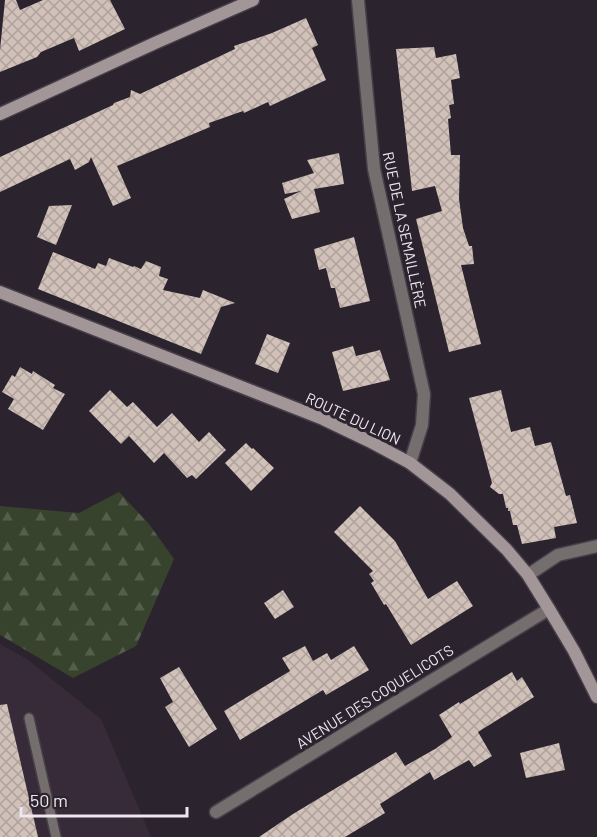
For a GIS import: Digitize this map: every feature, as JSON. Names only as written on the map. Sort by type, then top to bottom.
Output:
[{"type":"street","points":[[0,114],[235,4],[253,0]]},
{"type":"street","name":"RUE DE LA SEMAILLÈRE","points":[[358,0],[374,169],[423,394],[422,425],[410,463]]},
{"type":"street","name":"ROUTE DU LION","points":[[0,292],[323,419],[410,463],[450,494],[528,574],[574,651],[597,697]]},
{"type":"street","points":[[528,574],[558,555],[597,546]]},
{"type":"street","name":"AVENUE DES COQUELICOTS","points":[[216,812],[549,609]]},
{"type":"lane","points":[[29,718],[56,837]]},
{"type":"shaded area","points":[[0,644],[27,659],[101,719],[151,837],[0,837]]},
{"type":"green space","points":[[119,492],[149,524],[174,559],[136,646],[73,678],[0,635],[0,506],[79,513]]},
{"type":"building","points":[[5,0],[16,0],[20,10],[43,0],[110,0],[125,29],[79,51],[74,38],[41,52],[37,57],[0,72]]},
{"type":"building","points":[[306,18],[318,45],[312,48],[326,80],[270,106],[268,102],[244,113],[243,111],[209,123],[210,127],[117,166],[131,198],[113,206],[91,157],[89,162],[75,170],[70,159],[0,192],[0,157],[130,97],[131,90],[140,94],[235,49],[234,46]]},
{"type":"building","points":[[434,47],[436,58],[456,54],[460,78],[451,80],[454,104],[449,105],[451,118],[448,119],[451,155],[460,155],[459,199],[463,228],[469,246],[472,246],[474,264],[461,265],[481,344],[449,352],[416,219],[442,211],[435,186],[412,191],[396,49]]},
{"type":"building","points":[[339,153],[344,184],[314,189],[320,212],[292,219],[284,199],[301,191],[285,194],[282,183],[314,173],[307,160]]},
{"type":"building","points":[[72,205],[56,245],[37,237],[49,206]]},
{"type":"building","points":[[354,237],[370,301],[340,308],[335,288],[331,288],[326,268],[319,270],[314,249]]},
{"type":"building","points":[[53,252],[95,269],[98,263],[106,266],[109,258],[141,269],[146,261],[161,267],[159,276],[168,279],[163,290],[200,298],[203,290],[235,303],[221,307],[201,354],[38,289]]},
{"type":"building","points":[[267,334],[290,343],[278,373],[255,364]]},
{"type":"building","points":[[353,346],[356,356],[380,350],[390,380],[343,391],[332,352]]},
{"type":"building","points":[[20,367],[32,374],[33,371],[55,385],[53,388],[65,394],[43,430],[8,409],[14,399],[2,392],[12,375],[15,377]]},
{"type":"building","points":[[110,390],[127,407],[133,402],[157,427],[172,413],[199,442],[209,432],[226,450],[196,479],[192,475],[187,478],[164,453],[154,463],[129,436],[121,444],[89,411]]},
{"type":"building","points":[[501,390],[511,432],[530,427],[535,446],[551,442],[566,496],[570,495],[577,523],[554,527],[556,538],[522,544],[517,525],[513,525],[510,511],[506,508],[503,494],[499,494],[490,487],[492,483],[469,398]]},
{"type":"building","points":[[246,443],[274,468],[251,491],[225,463]]},
{"type":"building","points":[[360,506],[395,541],[428,599],[457,581],[473,606],[411,645],[371,583],[374,581],[369,574],[373,571],[334,532]]},
{"type":"building","points":[[283,590],[294,607],[275,619],[264,603]]},
{"type":"building","points":[[305,646],[313,661],[327,653],[331,660],[354,646],[369,670],[326,695],[323,690],[240,740],[224,711],[290,671],[282,658]]},
{"type":"building","points":[[179,667],[217,729],[189,747],[165,707],[173,702],[160,678]]},
{"type":"building","points":[[512,672],[517,681],[522,677],[534,697],[478,732],[492,756],[474,767],[469,760],[434,780],[430,772],[380,804],[385,813],[345,837],[259,837],[396,752],[405,766],[435,749],[452,737],[439,715]]},
{"type":"building","points":[[7,704],[38,837],[0,837],[0,705]]},
{"type":"building","points":[[559,743],[565,770],[526,778],[520,753]]}]
